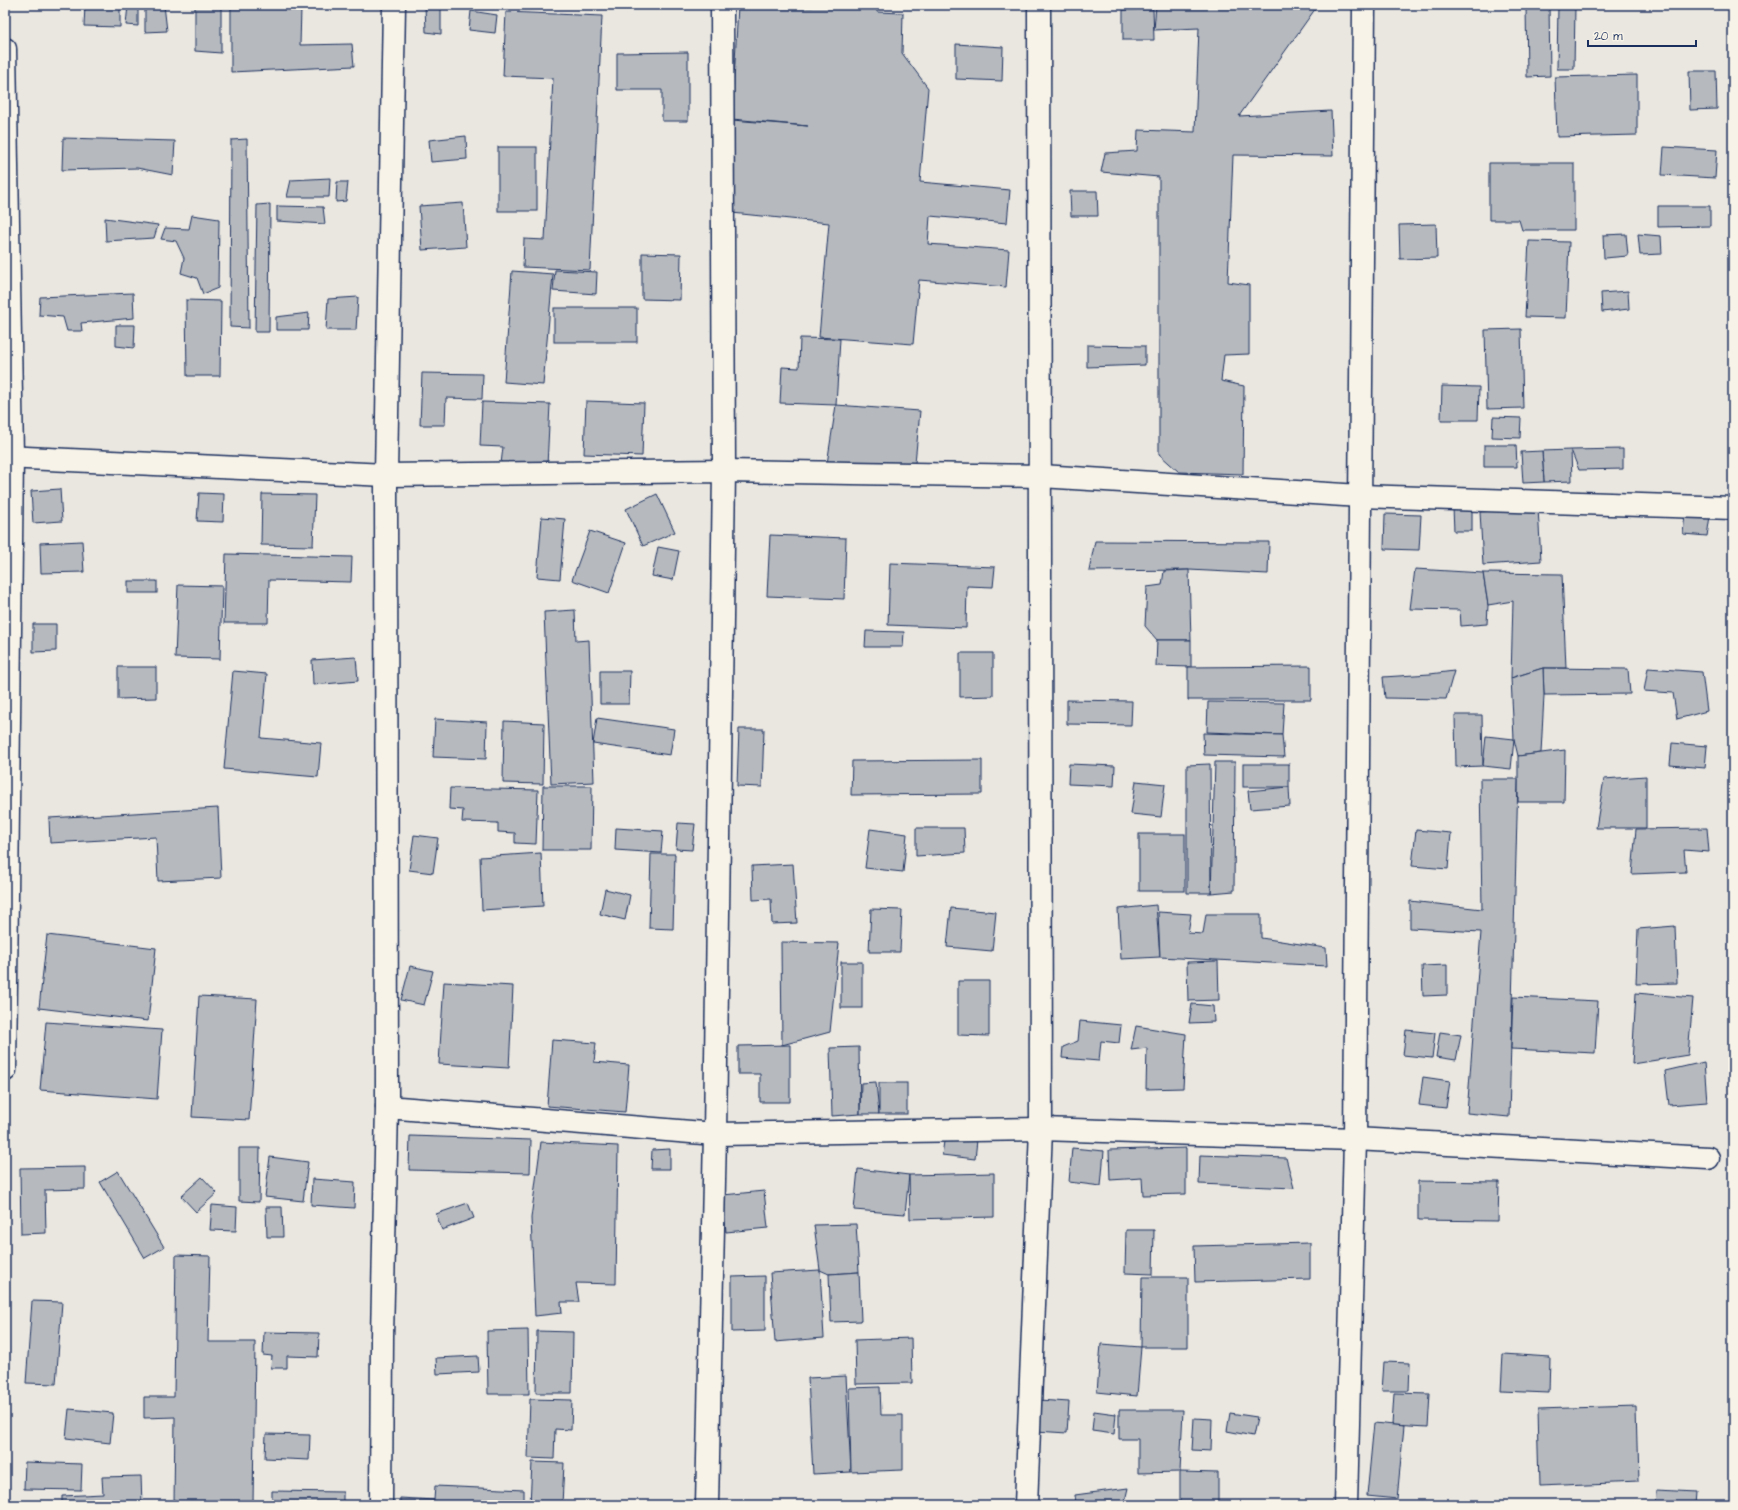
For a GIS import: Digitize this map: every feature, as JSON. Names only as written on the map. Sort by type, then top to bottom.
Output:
[{"type":"street","points":[[381,1505],[382,1337],[387,1107],[386,475],[394,5]]},
{"type":"street","points":[[707,1505],[715,1134],[724,471],[722,5]]},
{"type":"street","points":[[1026,1505],[1041,1128],[1039,5]]},
{"type":"street","points":[[1346,1505],[1355,1138],[1364,5]]},
{"type":"street","points":[[5,50],[9,456],[5,1070]]},
{"type":"street","points":[[9,456],[386,475],[724,471],[1041,476],[1360,496],[1733,508]]},
{"type":"street","points":[[387,1107],[715,1134],[1041,1128],[1355,1138],[1708,1158]]},
{"type":"building","points":[[85,5],[120,5],[120,27],[84,26]]},
{"type":"building","points":[[128,5],[138,5],[138,26],[126,25]]},
{"type":"building","points":[[145,5],[164,5],[167,31],[145,32]]},
{"type":"building","points":[[195,5],[221,5],[221,53],[195,51]]},
{"type":"building","points":[[425,5],[441,5],[441,34],[426,32]]},
{"type":"building","points":[[469,5],[484,5],[484,8]]},
{"type":"building","points":[[738,5],[813,7],[813,5],[877,5],[877,12],[903,13],[902,53],[928,88],[920,182],[1010,190],[1007,223],[930,216],[928,244],[1009,250],[1006,287],[919,280],[913,344],[819,337],[829,223],[732,213],[732,120],[808,126],[732,119]]},
{"type":"building","points":[[1156,5],[1318,5],[1239,116],[1331,111],[1333,156],[1233,155],[1228,282],[1249,285],[1249,354],[1224,355],[1221,381],[1244,386],[1243,474],[1179,472],[1159,454],[1159,177],[1101,172],[1105,153],[1137,151],[1138,130],[1195,132],[1199,28],[1154,30]]},
{"type":"building","points":[[1526,5],[1549,5],[1550,76],[1527,77]]},
{"type":"building","points":[[1558,5],[1575,5],[1574,69],[1557,69]]},
{"type":"building","points":[[231,8],[301,8],[300,45],[352,44],[354,66],[231,72]]},
{"type":"building","points":[[1153,9],[1154,40],[1123,40],[1123,10]]},
{"type":"building","points":[[471,11],[497,15],[495,33],[469,30]]},
{"type":"building","points":[[506,12],[602,16],[590,270],[523,267],[524,239],[545,240],[553,78],[503,76]]},
{"type":"building","points":[[956,44],[1003,47],[1002,81],[956,79]]},
{"type":"building","points":[[688,52],[688,121],[662,121],[662,90],[617,90],[617,53]]},
{"type":"building","points":[[1689,71],[1716,71],[1717,109],[1690,110]]},
{"type":"building","points":[[1637,75],[1637,135],[1557,137],[1555,77]]},
{"type":"building","points":[[466,136],[467,159],[431,162],[429,140]]},
{"type":"building","points":[[63,138],[175,141],[173,175],[137,168],[62,170]]},
{"type":"building","points":[[247,139],[249,328],[230,327],[231,140]]},
{"type":"building","points":[[498,147],[537,147],[537,211],[498,211]]},
{"type":"building","points":[[1664,147],[1717,150],[1715,178],[1662,175]]},
{"type":"building","points":[[1489,163],[1574,163],[1574,230],[1522,230],[1519,220],[1489,220]]},
{"type":"building","points":[[330,178],[329,197],[287,197],[291,180]]},
{"type":"building","points":[[337,182],[348,182],[346,201],[336,202]]},
{"type":"building","points":[[1070,191],[1097,191],[1098,216],[1071,216]]},
{"type":"building","points":[[463,203],[466,247],[422,250],[419,206]]},
{"type":"building","points":[[270,204],[269,332],[255,332],[257,205]]},
{"type":"building","points":[[277,206],[323,207],[325,224],[277,221]]},
{"type":"building","points":[[1658,206],[1710,206],[1710,226],[1658,227]]},
{"type":"building","points":[[192,215],[219,219],[218,288],[203,294],[197,278],[181,273],[184,258],[176,241],[161,239],[165,228],[189,229]]},
{"type":"building","points":[[105,218],[158,225],[154,238],[106,241]]},
{"type":"building","points":[[1436,224],[1437,258],[1400,259],[1399,225]]},
{"type":"building","points":[[1626,234],[1628,256],[1604,258],[1603,235]]},
{"type":"building","points":[[1638,234],[1661,236],[1662,254],[1640,255]]},
{"type":"building","points":[[1529,241],[1569,242],[1566,318],[1525,317]]},
{"type":"building","points":[[642,253],[681,254],[680,300],[642,299]]},
{"type":"building","points":[[555,270],[597,272],[596,294],[553,291]]},
{"type":"building","points":[[512,271],[553,274],[543,385],[504,382]]},
{"type":"building","points":[[1628,291],[1629,309],[1602,312],[1601,293]]},
{"type":"building","points":[[133,293],[134,318],[81,323],[82,331],[67,331],[63,317],[39,315],[40,297]]},
{"type":"building","points":[[358,297],[356,330],[326,330],[328,299]]},
{"type":"building","points":[[186,300],[221,301],[220,376],[187,376]]},
{"type":"building","points":[[554,308],[637,308],[637,342],[554,342]]},
{"type":"building","points":[[309,313],[308,330],[276,330],[276,317]]},
{"type":"building","points":[[116,325],[135,325],[134,348],[116,346]]},
{"type":"building","points":[[1521,329],[1523,408],[1487,409],[1485,330]]},
{"type":"building","points":[[800,338],[840,339],[836,405],[780,403],[782,367],[799,368]]},
{"type":"building","points":[[1087,345],[1145,346],[1145,365],[1087,367]]},
{"type":"building","points":[[422,373],[483,374],[482,399],[446,398],[445,425],[420,425]]},
{"type":"building","points":[[1442,386],[1479,387],[1478,420],[1441,420]]},
{"type":"building","points":[[586,401],[644,403],[642,456],[584,454]]},
{"type":"building","points":[[482,402],[550,404],[547,466],[501,464],[503,447],[480,446]]},
{"type":"building","points":[[836,405],[920,411],[914,473],[827,464]]},
{"type":"building","points":[[1493,417],[1521,418],[1520,438],[1492,437]]},
{"type":"building","points":[[1484,445],[1516,445],[1517,467],[1484,467]]},
{"type":"building","points":[[1623,449],[1623,469],[1579,470],[1571,450]]},
{"type":"building","points":[[1571,450],[1572,481],[1544,482],[1542,451]]},
{"type":"building","points":[[1542,451],[1544,482],[1523,483],[1521,452]]},
{"type":"building","points":[[60,489],[62,521],[33,523],[31,491]]},
{"type":"building","points":[[199,493],[224,494],[223,522],[197,521]]},
{"type":"building","points":[[262,494],[315,495],[313,546],[261,545]]},
{"type":"building","points":[[657,494],[675,532],[643,546],[626,509]]},
{"type":"building","points":[[1453,508],[1472,508],[1472,531],[1454,531]]},
{"type":"building","points":[[1538,508],[1541,561],[1483,565],[1480,512]]},
{"type":"building","points":[[1685,513],[1710,516],[1707,536],[1683,534]]},
{"type":"building","points":[[1385,514],[1421,515],[1419,550],[1384,549]]},
{"type":"building","points":[[542,517],[565,519],[560,579],[537,577]]},
{"type":"building","points":[[590,531],[626,543],[609,593],[572,580]]},
{"type":"building","points":[[770,535],[846,538],[844,599],[767,596]]},
{"type":"building","points":[[82,541],[84,572],[41,573],[40,543]]},
{"type":"building","points":[[1095,541],[1269,542],[1268,574],[1189,570],[1089,571]]},
{"type":"building","points":[[658,547],[679,551],[673,580],[652,576]]},
{"type":"building","points":[[226,554],[352,557],[351,582],[269,580],[268,623],[224,623]]},
{"type":"building","points":[[890,563],[995,567],[993,587],[967,586],[966,628],[888,625]]},
{"type":"building","points":[[1415,569],[1483,573],[1488,605],[1487,624],[1461,626],[1460,610],[1410,609]]},
{"type":"building","points":[[1189,570],[1191,640],[1157,640],[1145,626],[1147,587],[1162,585],[1164,571]]},
{"type":"building","points":[[1483,573],[1562,574],[1566,668],[1543,668],[1511,678],[1513,601],[1488,605]]},
{"type":"building","points":[[128,581],[157,581],[157,593],[128,593]]},
{"type":"building","points":[[178,585],[222,586],[220,659],[175,658]]},
{"type":"building","points":[[575,610],[576,641],[589,640],[594,782],[551,784],[544,612]]},
{"type":"building","points":[[33,624],[56,624],[56,651],[33,652]]},
{"type":"building","points":[[866,631],[904,632],[903,647],[865,647]]},
{"type":"building","points":[[1157,640],[1191,640],[1191,667],[1156,666]]},
{"type":"building","points":[[960,653],[993,653],[993,696],[960,697]]},
{"type":"building","points":[[356,657],[358,681],[313,685],[312,660]]},
{"type":"building","points":[[1311,666],[1311,700],[1188,700],[1188,667]]},
{"type":"building","points":[[118,667],[156,667],[156,698],[118,699]]},
{"type":"building","points":[[1543,668],[1628,669],[1630,694],[1544,695]]},
{"type":"building","points":[[1543,668],[1544,695],[1541,753],[1518,756],[1514,739],[1511,678]]},
{"type":"building","points":[[1648,668],[1702,672],[1707,711],[1677,719],[1673,693],[1644,691]]},
{"type":"building","points":[[233,671],[267,674],[261,738],[321,743],[318,777],[224,769]]},
{"type":"building","points":[[600,671],[630,671],[629,704],[600,704]]},
{"type":"building","points":[[1454,671],[1446,699],[1385,698],[1383,677]]},
{"type":"building","points":[[1067,700],[1132,701],[1131,725],[1067,724]]},
{"type":"building","points":[[1208,702],[1284,703],[1282,735],[1207,732]]},
{"type":"building","points":[[1455,715],[1482,715],[1483,766],[1456,767]]},
{"type":"building","points":[[597,718],[674,729],[670,755],[593,744]]},
{"type":"building","points":[[435,719],[487,722],[486,759],[433,757]]},
{"type":"building","points":[[504,721],[544,723],[543,784],[503,783]]},
{"type":"building","points":[[739,729],[764,729],[762,787],[737,786]]},
{"type":"building","points":[[1203,733],[1282,735],[1284,757],[1204,755]]},
{"type":"building","points":[[1486,736],[1514,739],[1511,769],[1483,766]]},
{"type":"building","points":[[1672,743],[1707,746],[1705,768],[1670,765]]},
{"type":"building","points":[[1565,750],[1564,802],[1518,802],[1518,756]]},
{"type":"building","points":[[982,760],[982,794],[851,795],[852,761]]},
{"type":"building","points":[[1215,762],[1235,762],[1234,891],[1211,893]]},
{"type":"building","points":[[1069,764],[1115,766],[1114,786],[1068,784]]},
{"type":"building","points":[[1210,764],[1211,893],[1187,893],[1187,765]]},
{"type":"building","points":[[1243,764],[1289,764],[1289,787],[1243,787]]},
{"type":"building","points":[[1646,776],[1646,828],[1596,828],[1604,779]]},
{"type":"building","points":[[1480,779],[1518,779],[1509,1117],[1467,1113],[1481,932],[1410,928],[1410,901],[1482,909]]},
{"type":"building","points":[[1136,781],[1165,784],[1161,817],[1131,814]]},
{"type":"building","points":[[543,786],[592,786],[591,850],[542,850]]},
{"type":"building","points":[[1289,787],[1290,806],[1250,809],[1248,791]]},
{"type":"building","points":[[450,788],[538,790],[536,844],[515,843],[515,833],[498,832],[498,823],[462,822],[463,810],[449,809]]},
{"type":"building","points":[[218,808],[221,878],[158,881],[156,837],[50,843],[49,818]]},
{"type":"building","points":[[678,823],[695,824],[692,850],[676,849]]},
{"type":"building","points":[[616,828],[663,831],[661,853],[615,850]]},
{"type":"building","points":[[916,828],[964,828],[965,853],[916,856]]},
{"type":"building","points":[[1707,828],[1709,852],[1684,850],[1686,872],[1632,874],[1636,829]]},
{"type":"building","points":[[870,829],[907,834],[903,872],[865,868]]},
{"type":"building","points":[[1416,830],[1451,833],[1448,869],[1412,866]]},
{"type":"building","points":[[1139,834],[1185,834],[1185,891],[1139,891]]},
{"type":"building","points":[[414,835],[438,838],[433,873],[409,870]]},
{"type":"building","points":[[541,853],[543,906],[482,910],[480,857]]},
{"type":"building","points":[[651,854],[675,854],[673,929],[649,928]]},
{"type":"building","points":[[793,864],[797,923],[772,924],[771,899],[753,900],[752,866]]},
{"type":"building","points":[[605,889],[630,895],[625,920],[600,914]]},
{"type":"building","points":[[1156,905],[1160,957],[1121,959],[1118,909]]},
{"type":"building","points":[[951,908],[996,912],[992,951],[947,947]]},
{"type":"building","points":[[871,909],[902,910],[900,952],[869,952]]},
{"type":"building","points":[[1158,912],[1191,914],[1188,933],[1203,934],[1206,914],[1261,914],[1261,938],[1326,948],[1327,966],[1160,957]]},
{"type":"building","points":[[1675,926],[1677,983],[1636,984],[1638,929]]},
{"type":"building","points":[[47,935],[156,948],[148,1021],[39,1008]]},
{"type":"building","points":[[781,942],[839,943],[830,1032],[782,1045]]},
{"type":"building","points":[[1218,961],[1219,1000],[1188,1001],[1187,962]]},
{"type":"building","points":[[841,962],[862,962],[862,1008],[841,1008]]},
{"type":"building","points":[[1447,965],[1447,995],[1423,996],[1422,966]]},
{"type":"building","points":[[410,966],[433,971],[424,1005],[401,1000]]},
{"type":"building","points":[[958,981],[989,981],[989,1036],[958,1035]]},
{"type":"building","points":[[444,982],[513,986],[509,1068],[439,1064]]},
{"type":"building","points":[[1636,993],[1693,998],[1688,1055],[1632,1064]]},
{"type":"building","points":[[199,996],[257,999],[249,1120],[192,1117]]},
{"type":"building","points":[[1513,997],[1598,1001],[1595,1053],[1511,1049]]},
{"type":"building","points":[[1192,1004],[1213,1006],[1214,1022],[1189,1023]]},
{"type":"building","points":[[1080,1021],[1121,1025],[1119,1043],[1101,1041],[1099,1061],[1062,1058],[1063,1047],[1078,1041]]},
{"type":"building","points":[[46,1022],[162,1030],[157,1099],[40,1090]]},
{"type":"building","points":[[1136,1026],[1186,1034],[1183,1088],[1146,1089],[1147,1048],[1131,1050]]},
{"type":"building","points":[[1406,1030],[1435,1033],[1432,1058],[1403,1055]]},
{"type":"building","points":[[1440,1032],[1461,1035],[1456,1060],[1436,1057]]},
{"type":"building","points":[[552,1040],[596,1043],[594,1062],[629,1065],[625,1112],[547,1106]]},
{"type":"building","points":[[790,1045],[790,1102],[760,1102],[760,1074],[738,1074],[738,1046]]},
{"type":"building","points":[[859,1047],[860,1114],[832,1116],[830,1048]]},
{"type":"building","points":[[1704,1062],[1707,1102],[1669,1105],[1665,1071]]},
{"type":"building","points":[[1423,1077],[1450,1081],[1446,1108],[1419,1105]]},
{"type":"building","points":[[876,1082],[879,1114],[860,1114],[861,1083]]},
{"type":"building","points":[[879,1083],[907,1083],[907,1114],[879,1114]]},
{"type":"building","points":[[945,1135],[977,1140],[975,1159],[942,1155]]},
{"type":"building","points":[[410,1136],[531,1140],[530,1173],[409,1170]]},
{"type":"building","points":[[541,1142],[618,1146],[616,1284],[576,1283],[579,1302],[561,1302],[562,1313],[535,1316],[531,1218]]},
{"type":"building","points":[[239,1148],[260,1148],[259,1202],[239,1201]]},
{"type":"building","points":[[1072,1148],[1104,1151],[1101,1186],[1069,1182]]},
{"type":"building","points":[[1186,1148],[1186,1194],[1143,1195],[1142,1178],[1110,1180],[1109,1150]]},
{"type":"building","points":[[670,1149],[670,1169],[651,1169],[652,1150]]},
{"type":"building","points":[[1200,1155],[1286,1158],[1294,1188],[1199,1184]]},
{"type":"building","points":[[270,1157],[308,1162],[303,1201],[265,1197]]},
{"type":"building","points":[[85,1167],[85,1189],[45,1190],[46,1233],[21,1234],[20,1168]]},
{"type":"building","points":[[858,1169],[909,1175],[905,1214],[854,1210]]},
{"type":"building","points":[[118,1171],[164,1247],[145,1258],[100,1182]]},
{"type":"building","points":[[994,1173],[994,1217],[910,1219],[909,1175]]},
{"type":"building","points":[[202,1177],[217,1193],[196,1212],[181,1196]]},
{"type":"building","points":[[312,1179],[355,1182],[354,1208],[311,1205]]},
{"type":"building","points":[[1418,1181],[1499,1182],[1498,1221],[1418,1220]]},
{"type":"building","points":[[764,1191],[768,1228],[726,1232],[723,1195]]},
{"type":"building","points":[[468,1203],[474,1218],[442,1230],[436,1214]]},
{"type":"building","points":[[212,1205],[237,1207],[236,1231],[210,1230]]},
{"type":"building","points":[[266,1207],[282,1207],[283,1237],[267,1237]]},
{"type":"building","points":[[856,1224],[859,1272],[829,1274],[820,1270],[814,1225]]},
{"type":"building","points":[[1126,1230],[1154,1230],[1153,1274],[1125,1273]]},
{"type":"building","points":[[1310,1243],[1310,1279],[1195,1282],[1194,1246]]},
{"type":"building","points":[[176,1255],[210,1256],[208,1342],[255,1342],[253,1505],[174,1505],[175,1417],[144,1418],[144,1397],[174,1397]]},
{"type":"building","points":[[820,1270],[824,1338],[775,1342],[770,1273]]},
{"type":"building","points":[[859,1272],[861,1321],[831,1322],[829,1274]]},
{"type":"building","points":[[765,1276],[765,1331],[732,1332],[732,1277]]},
{"type":"building","points":[[1142,1277],[1188,1277],[1188,1347],[1141,1347]]},
{"type":"building","points":[[32,1301],[62,1302],[56,1384],[26,1383]]},
{"type":"building","points":[[528,1330],[529,1394],[488,1394],[487,1331]]},
{"type":"building","points":[[537,1331],[573,1332],[572,1393],[536,1393]]},
{"type":"building","points":[[264,1332],[319,1333],[318,1357],[287,1356],[287,1368],[271,1368],[272,1356],[263,1355]]},
{"type":"building","points":[[911,1338],[912,1383],[856,1384],[855,1340]]},
{"type":"building","points":[[1101,1344],[1141,1347],[1137,1396],[1097,1392]]},
{"type":"building","points":[[1503,1354],[1550,1357],[1549,1393],[1501,1391]]},
{"type":"building","points":[[478,1356],[479,1372],[437,1374],[436,1358]]},
{"type":"building","points":[[1384,1362],[1410,1363],[1409,1391],[1382,1391]]},
{"type":"building","points":[[846,1376],[851,1472],[813,1474],[808,1378]]},
{"type":"building","points":[[880,1387],[881,1415],[903,1415],[903,1470],[851,1472],[849,1388]]},
{"type":"building","points":[[1394,1393],[1430,1394],[1428,1427],[1392,1425]]},
{"type":"building","points":[[530,1399],[572,1400],[571,1430],[555,1429],[554,1459],[528,1458]]},
{"type":"building","points":[[1038,1400],[1069,1402],[1067,1433],[1036,1431]]},
{"type":"building","points":[[1636,1406],[1638,1482],[1539,1486],[1537,1409]]},
{"type":"building","points":[[69,1409],[113,1413],[110,1443],[66,1438]]},
{"type":"building","points":[[1119,1410],[1183,1410],[1180,1472],[1138,1473],[1138,1439],[1119,1439]]},
{"type":"building","points":[[1094,1411],[1116,1414],[1114,1434],[1092,1431]]},
{"type":"building","points":[[1230,1413],[1257,1417],[1253,1436],[1227,1431]]},
{"type":"building","points":[[1194,1418],[1212,1419],[1211,1451],[1192,1450]]},
{"type":"building","points":[[1374,1423],[1404,1426],[1397,1499],[1367,1496]]},
{"type":"building","points":[[266,1434],[310,1435],[309,1460],[265,1458]]},
{"type":"building","points":[[25,1462],[82,1464],[81,1490],[24,1489]]},
{"type":"building","points":[[532,1462],[564,1463],[562,1505],[530,1505]]},
{"type":"building","points":[[1180,1472],[1218,1473],[1218,1505],[1180,1505]]},
{"type":"building","points":[[141,1476],[142,1505],[62,1505],[62,1496],[103,1494],[102,1477]]},
{"type":"building","points":[[435,1486],[524,1490],[524,1505],[400,1505],[400,1498],[434,1500]]},
{"type":"building","points":[[1128,1488],[1124,1505],[1076,1505],[1075,1495]]},
{"type":"building","points":[[1657,1489],[1699,1491],[1698,1505],[1656,1505]]},
{"type":"building","points":[[272,1491],[343,1492],[343,1505],[272,1505]]}]
